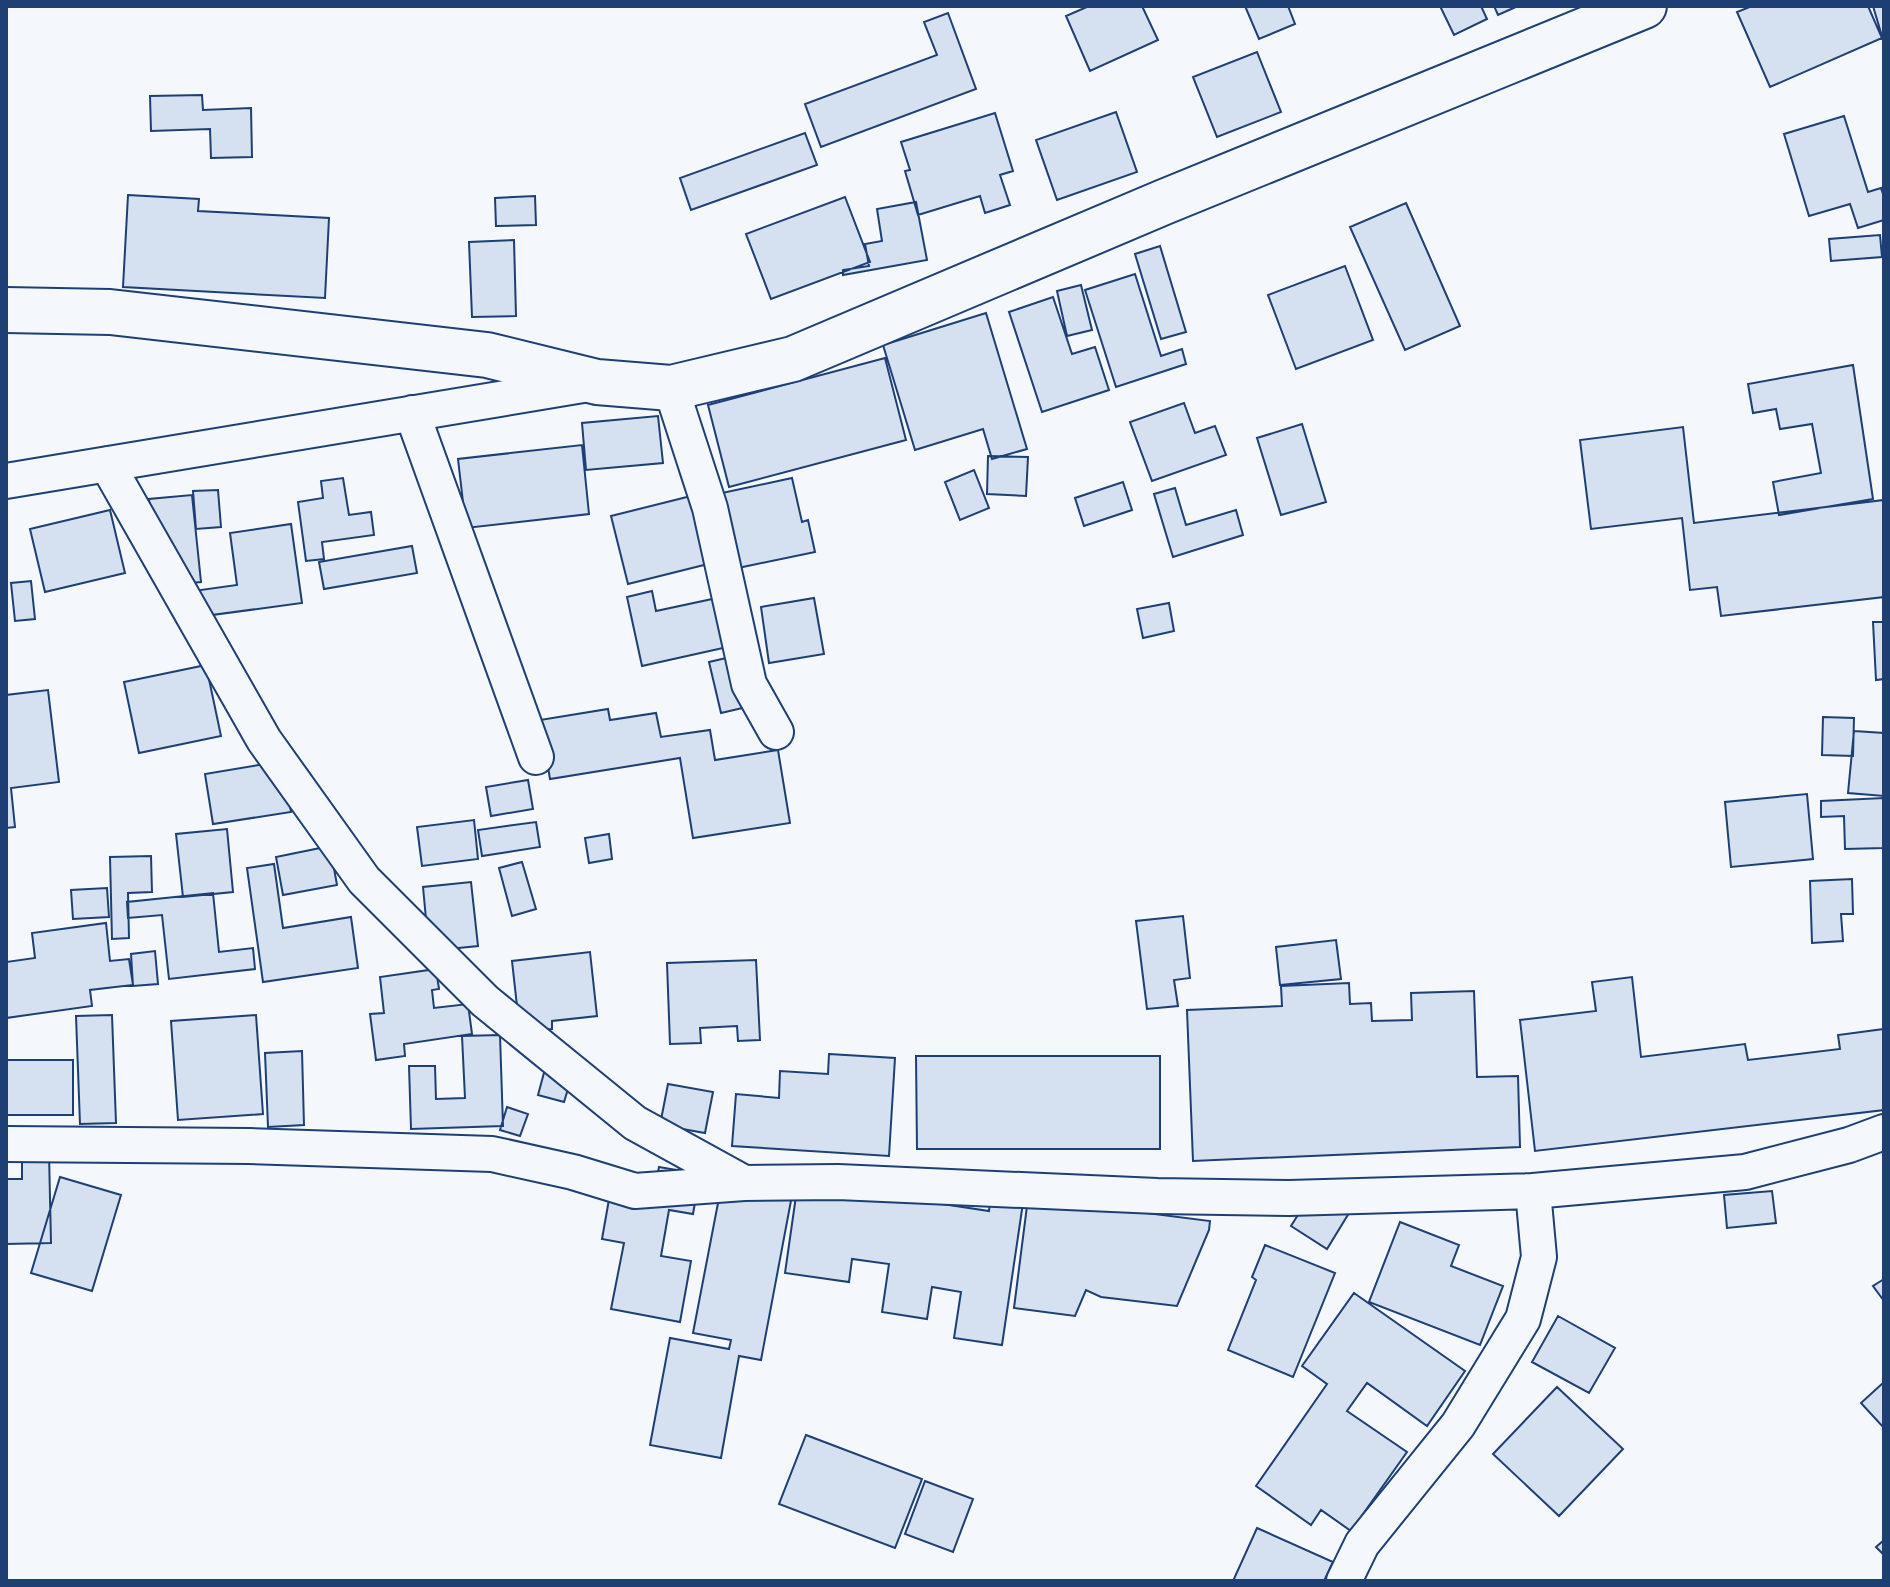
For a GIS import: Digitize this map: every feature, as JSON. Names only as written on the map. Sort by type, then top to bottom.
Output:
[{"type":"main road","points":[[6,310],[110,312],[487,355],[597,382],[671,388],[793,359],[1164,202],[1644,6]]},
{"type":"street","points":[[6,481],[597,382]]},
{"type":"street","points":[[671,388],[710,508],[749,684],[776,732]]},
{"type":"street","points":[[412,413],[536,757]]},
{"type":"street","points":[[107,464],[264,740],[364,880],[485,1001],[635,1123],[744,1183]]},
{"type":"street","points":[[6,1144],[249,1146],[492,1154],[573,1172],[635,1191],[744,1183],[838,1182],[1274,1198],[1533,1191],[1745,1172],[1849,1145],[1884,1132]]},
{"type":"street","points":[[1344,1581],[1362,1544],[1458,1425],[1523,1319],[1539,1257],[1533,1191]]},
{"type":"building","points":[[1089,6],[1142,6],[1158,40],[1090,71],[1066,16]]},
{"type":"building","points":[[1245,6],[1288,6],[1295,24],[1259,39]]},
{"type":"building","points":[[1440,6],[1481,6],[1487,19],[1454,35]]},
{"type":"building","points":[[1494,6],[1518,6],[1498,15]]},
{"type":"building","points":[[1752,6],[1868,6],[1882,38],[1770,87],[1737,12]]},
{"type":"building","points":[[1873,6],[1884,6],[1884,43]]},
{"type":"building","points":[[948,13],[976,89],[821,147],[805,104],[937,55],[924,22]]},
{"type":"building","points":[[1257,52],[1281,112],[1217,137],[1193,77]]},
{"type":"building","points":[[202,95],[203,110],[251,108],[252,157],[211,158],[210,129],[151,131],[150,96]]},
{"type":"building","points":[[1116,112],[1137,172],[1057,200],[1036,140]]},
{"type":"building","points":[[995,113],[1013,171],[1000,175],[1010,205],[985,213],[980,196],[918,215],[905,171],[910,170],[901,142]]},
{"type":"building","points":[[1844,116],[1868,192],[1881,188],[1884,197],[1884,220],[1858,228],[1850,204],[1809,216],[1784,134]]},
{"type":"building","points":[[805,133],[817,165],[691,210],[680,178]]},
{"type":"building","points":[[128,195],[199,199],[198,211],[329,218],[325,298],[123,287]]},
{"type":"building","points":[[535,196],[536,225],[496,226],[495,198]]},
{"type":"building","points":[[845,197],[870,262],[771,299],[746,234]]},
{"type":"building","points":[[916,202],[927,260],[843,275],[843,270],[869,266],[865,244],[882,241],[877,209]]},
{"type":"building","points":[[1406,203],[1460,326],[1405,350],[1350,227]]},
{"type":"building","points":[[1880,235],[1882,257],[1831,261],[1829,239]]},
{"type":"building","points":[[514,240],[516,316],[472,317],[469,242]]},
{"type":"building","points":[[1160,246],[1186,332],[1161,339],[1135,254]]},
{"type":"building","points":[[1345,266],[1373,340],[1296,369],[1268,295]]},
{"type":"building","points":[[1135,274],[1161,356],[1182,349],[1186,364],[1116,387],[1085,290]]},
{"type":"building","points":[[1081,285],[1092,330],[1067,336],[1057,291]]},
{"type":"building","points":[[1053,297],[1072,354],[1095,347],[1109,390],[1042,412],[1009,312]]},
{"type":"building","points":[[986,313],[1027,449],[992,459],[983,429],[915,450],[883,345]]},
{"type":"building","points":[[885,358],[906,440],[729,487],[708,405]]},
{"type":"building","points":[[1853,365],[1873,499],[1779,515],[1773,482],[1821,473],[1812,424],[1780,429],[1776,409],[1753,413],[1748,384]]},
{"type":"building","points":[[1184,403],[1195,433],[1215,426],[1226,455],[1152,481],[1130,422]]},
{"type":"building","points":[[658,416],[663,463],[586,470],[582,423]]},
{"type":"building","points":[[1302,424],[1326,502],[1281,515],[1257,438]]},
{"type":"building","points":[[1683,427],[1694,523],[1884,500],[1884,597],[1721,616],[1717,587],[1690,590],[1682,518],[1591,529],[1580,440]]},
{"type":"building","points":[[582,445],[589,514],[466,528],[458,459]]},
{"type":"building","points":[[988,456],[1028,457],[1026,496],[987,494]]},
{"type":"building","points":[[974,470],[989,508],[960,520],[945,482]]},
{"type":"building","points":[[343,478],[349,515],[371,512],[374,535],[322,542],[324,559],[306,561],[298,502],[323,498],[321,481]]},
{"type":"building","points":[[792,478],[802,522],[808,520],[815,552],[738,568],[722,493]]},
{"type":"building","points":[[1123,482],[1132,510],[1084,526],[1075,498]]},
{"type":"building","points":[[1175,488],[1186,525],[1236,510],[1243,535],[1173,557],[1154,494]]},
{"type":"building","points":[[218,490],[221,527],[196,529],[193,491]]},
{"type":"building","points":[[699,494],[716,562],[628,584],[611,516]]},
{"type":"building","points":[[192,495],[201,582],[158,586],[149,499]]},
{"type":"building","points":[[110,510],[125,573],[45,592],[30,529]]},
{"type":"building","points":[[291,524],[302,603],[182,619],[179,593],[237,585],[230,533]]},
{"type":"building","points":[[412,546],[417,573],[324,589],[319,562]]},
{"type":"building","points":[[31,581],[35,619],[15,621],[11,583]]},
{"type":"building","points":[[652,591],[656,611],[731,595],[741,644],[642,666],[627,597]]},
{"type":"building","points":[[814,598],[824,654],[769,663],[761,607]]},
{"type":"building","points":[[1169,603],[1174,631],[1143,638],[1137,609]]},
{"type":"building","points":[[1873,622],[1884,622],[1884,679],[1876,680]]},
{"type":"building","points":[[739,655],[751,706],[721,713],[709,662]]},
{"type":"building","points":[[206,665],[221,736],[139,753],[124,682]]},
{"type":"building","points":[[48,690],[59,782],[11,788],[15,827],[6,828],[6,695]]},
{"type":"building","points":[[608,709],[610,720],[656,713],[661,737],[710,730],[715,760],[778,750],[790,823],[693,838],[680,758],[550,779],[540,720]]},
{"type":"building","points":[[1823,717],[1854,718],[1853,756],[1822,755]]},
{"type":"building","points":[[1854,731],[1884,733],[1884,796],[1848,793]]},
{"type":"building","points":[[283,761],[291,812],[213,824],[205,774]]},
{"type":"building","points":[[528,780],[533,809],[491,816],[486,787]]},
{"type":"building","points":[[1807,794],[1813,859],[1731,867],[1725,802]]},
{"type":"building","points":[[1884,798],[1884,848],[1845,849],[1844,816],[1821,817],[1821,801]]},
{"type":"building","points":[[474,820],[478,859],[422,866],[417,827]]},
{"type":"building","points":[[536,822],[540,847],[482,856],[478,830]]},
{"type":"building","points":[[227,829],[233,892],[183,897],[176,834]]},
{"type":"building","points":[[609,834],[612,859],[589,863],[585,838]]},
{"type":"building","points":[[330,846],[337,885],[283,895],[276,857]]},
{"type":"building","points":[[151,856],[152,892],[128,893],[129,938],[112,939],[110,857]]},
{"type":"building","points":[[522,862],[536,909],[512,916],[499,868]]},
{"type":"building","points":[[274,864],[283,928],[351,917],[358,968],[263,982],[247,868]]},
{"type":"building","points":[[1852,879],[1853,914],[1841,914],[1843,941],[1812,943],[1810,881]]},
{"type":"building","points":[[471,882],[478,946],[429,951],[423,887]]},
{"type":"building","points":[[107,888],[109,917],[73,919],[71,890]]},
{"type":"building","points":[[213,893],[219,952],[253,948],[255,969],[169,979],[162,915],[128,918],[127,902]]},
{"type":"building","points":[[1183,916],[1190,978],[1174,980],[1178,1006],[1147,1009],[1136,921]]},
{"type":"building","points":[[106,923],[110,961],[129,959],[133,985],[90,990],[92,1006],[6,1018],[6,962],[35,958],[32,933]]},
{"type":"building","points":[[1336,940],[1341,979],[1280,985],[1276,947]]},
{"type":"building","points":[[155,951],[158,984],[133,986],[131,954]]},
{"type":"building","points":[[590,952],[597,1016],[552,1021],[552,1029],[520,1033],[512,961]]},
{"type":"building","points":[[756,960],[760,1040],[738,1041],[737,1026],[700,1028],[701,1043],[670,1044],[667,963]]},
{"type":"building","points":[[436,969],[439,989],[432,990],[434,1008],[468,1004],[472,1034],[404,1044],[405,1056],[376,1060],[370,1014],[384,1013],[380,977]]},
{"type":"building","points":[[1632,977],[1641,1057],[1745,1044],[1748,1060],[1840,1049],[1838,1035],[1884,1029],[1884,1110],[1535,1151],[1520,1020],[1596,1011],[1592,982]]},
{"type":"building","points":[[1349,983],[1350,1004],[1371,1003],[1372,1021],[1412,1020],[1411,993],[1474,991],[1477,1077],[1518,1076],[1520,1147],[1193,1161],[1187,1010],[1282,1006],[1281,986]]},
{"type":"building","points":[[112,1015],[116,1123],[80,1124],[76,1016]]},
{"type":"building","points":[[256,1015],[263,1114],[178,1120],[171,1021]]},
{"type":"building","points":[[500,1035],[503,1126],[411,1129],[409,1066],[435,1066],[436,1099],[465,1098],[462,1036]]},
{"type":"building","points":[[302,1051],[304,1125],[268,1127],[265,1053]]},
{"type":"building","points":[[829,1054],[895,1058],[889,1156],[732,1146],[736,1094],[779,1098],[780,1071],[828,1074]]},
{"type":"building","points":[[916,1056],[1160,1056],[1160,1149],[917,1149]]},
{"type":"building","points":[[6,1060],[73,1060],[73,1115],[6,1115]]},
{"type":"building","points":[[545,1069],[572,1076],[564,1102],[538,1095]]},
{"type":"building","points":[[668,1084],[713,1092],[705,1133],[660,1125]]},
{"type":"building","points":[[507,1107],[528,1114],[520,1136],[500,1130]]},
{"type":"building","points":[[49,1153],[51,1243],[6,1244],[6,1179],[22,1179],[22,1154]]},
{"type":"building","points":[[659,1167],[700,1174],[693,1214],[669,1210],[661,1256],[691,1261],[680,1322],[611,1309],[624,1243],[602,1239],[611,1188],[653,1196]]},
{"type":"building","points":[[60,1177],[121,1195],[92,1291],[31,1273]]},
{"type":"building","points":[[723,1177],[793,1190],[761,1360],[739,1356],[721,1458],[650,1445],[670,1338],[729,1349],[731,1340],[693,1333]]},
{"type":"building","points":[[798,1182],[989,1211],[991,1191],[1024,1196],[1002,1345],[954,1338],[961,1292],[932,1287],[927,1319],[882,1312],[889,1264],[852,1259],[849,1282],[785,1273]]},
{"type":"building","points":[[1313,1191],[1349,1213],[1327,1249],[1291,1226]]},
{"type":"building","points":[[1772,1191],[1776,1223],[1727,1228],[1724,1195]]},
{"type":"building","points":[[1028,1198],[1210,1221],[1177,1306],[1101,1297],[1086,1290],[1075,1316],[1014,1308]]},
{"type":"building","points":[[1400,1222],[1459,1245],[1451,1266],[1503,1286],[1480,1345],[1369,1302]]},
{"type":"building","points":[[1265,1245],[1335,1273],[1293,1377],[1228,1350],[1256,1280],[1252,1277]]},
{"type":"building","points":[[1884,1279],[1884,1301],[1873,1286]]},
{"type":"building","points":[[1354,1293],[1465,1371],[1427,1426],[1367,1383],[1347,1411],[1407,1452],[1351,1531],[1321,1510],[1311,1525],[1256,1486],[1327,1384],[1302,1366]]},
{"type":"building","points":[[1558,1316],[1615,1348],[1589,1393],[1532,1362]]},
{"type":"building","points":[[1884,1382],[1884,1428],[1861,1403]]},
{"type":"building","points":[[1557,1387],[1623,1449],[1559,1516],[1493,1454]]},
{"type":"building","points":[[806,1435],[922,1479],[895,1548],[779,1504]]},
{"type":"building","points":[[925,1481],[973,1499],[953,1552],[905,1534]]},
{"type":"building","points":[[1257,1528],[1333,1562],[1324,1581],[1233,1581]]},
{"type":"building","points":[[1884,1540],[1884,1555],[1876,1547]]}]
